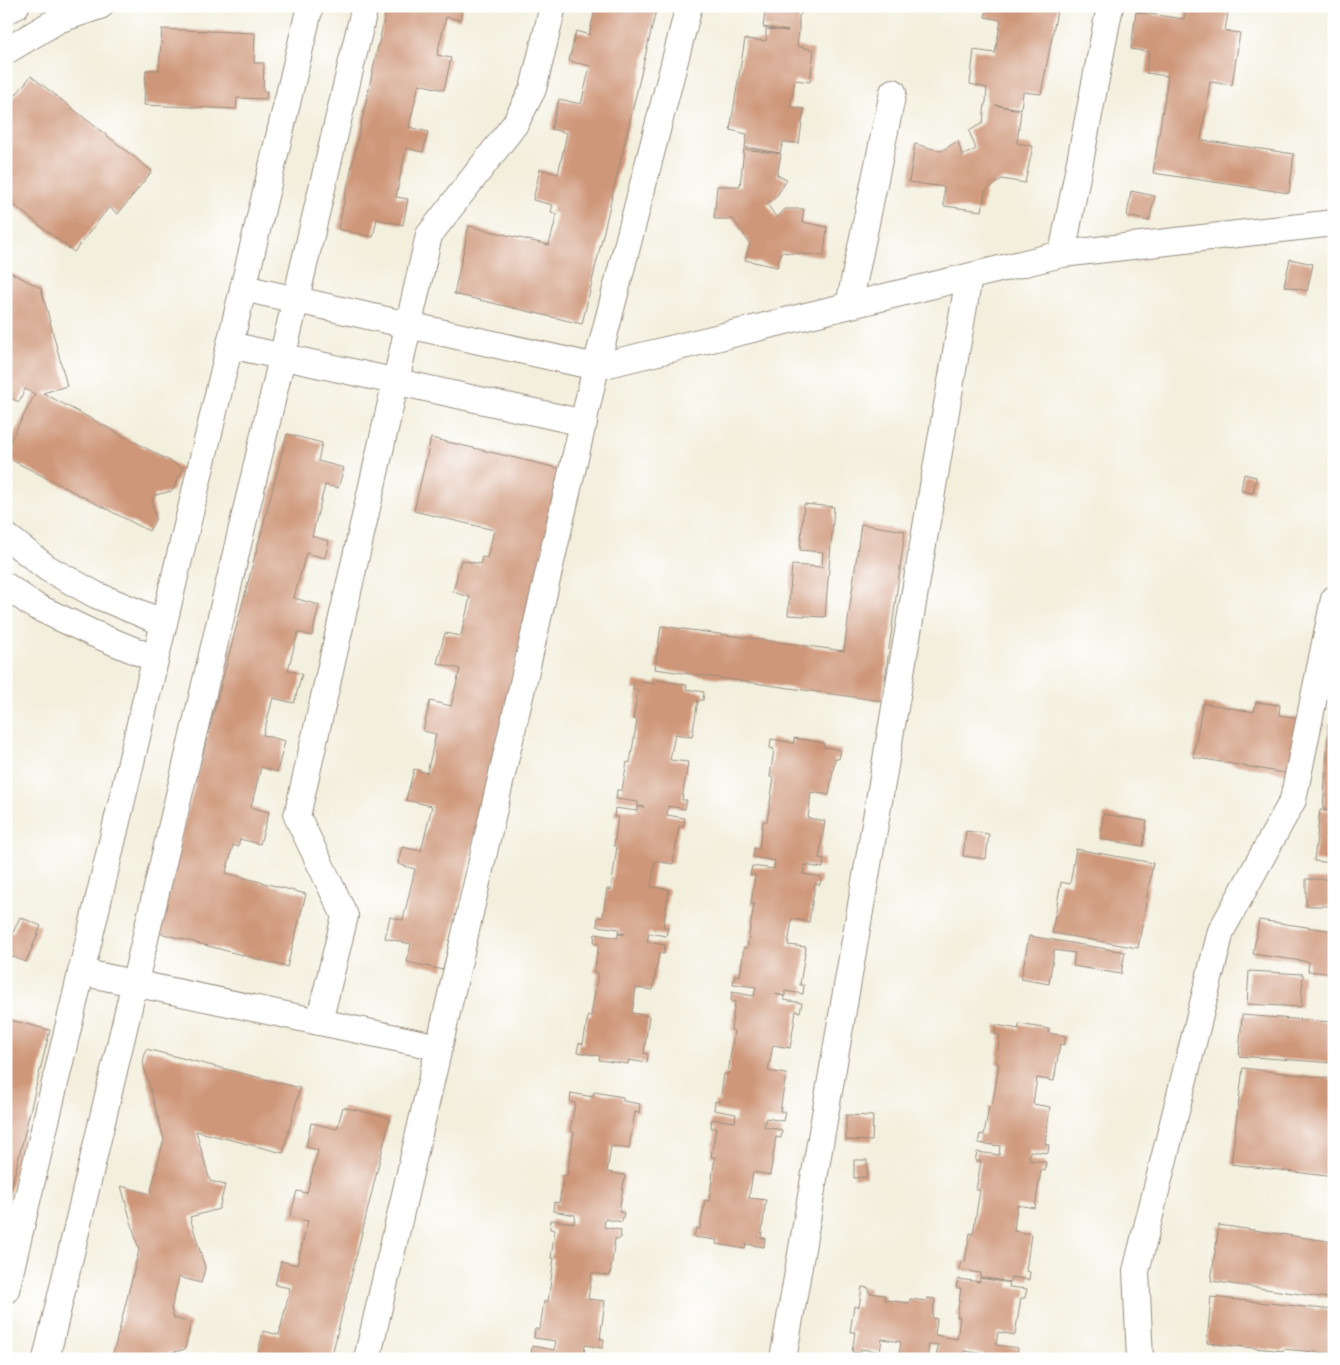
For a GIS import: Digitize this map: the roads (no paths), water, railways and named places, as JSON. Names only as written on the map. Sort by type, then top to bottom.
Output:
[{"type":"street","points":[[6,11],[16,6]]},
{"type":"street","points":[[6,51],[58,20],[100,6]]},
{"type":"street","points":[[6,1290],[310,6]]},
{"type":"street","points":[[46,1359],[365,6]]},
{"type":"street","points":[[318,1022],[345,916],[297,816],[429,236],[515,124],[533,89],[553,6]]},
{"type":"street","points":[[367,1359],[596,367],[689,6]]},
{"type":"street","points":[[1062,254],[1110,6]]},
{"type":"street","points":[[849,306],[893,92]]},
{"type":"street","points":[[243,288],[596,367],[1062,254],[1334,223]]},
{"type":"street","points":[[782,1359],[969,277]]},
{"type":"street","points":[[230,345],[584,423]]},
{"type":"street","points":[[6,536],[47,568],[96,595],[164,623]]},
{"type":"street","points":[[6,586],[35,606],[92,633],[155,658]]},
{"type":"street","points":[[1140,1359],[1136,1271],[1221,931],[1293,800],[1334,598]]},
{"type":"street","points":[[81,972],[439,1046]]}]
